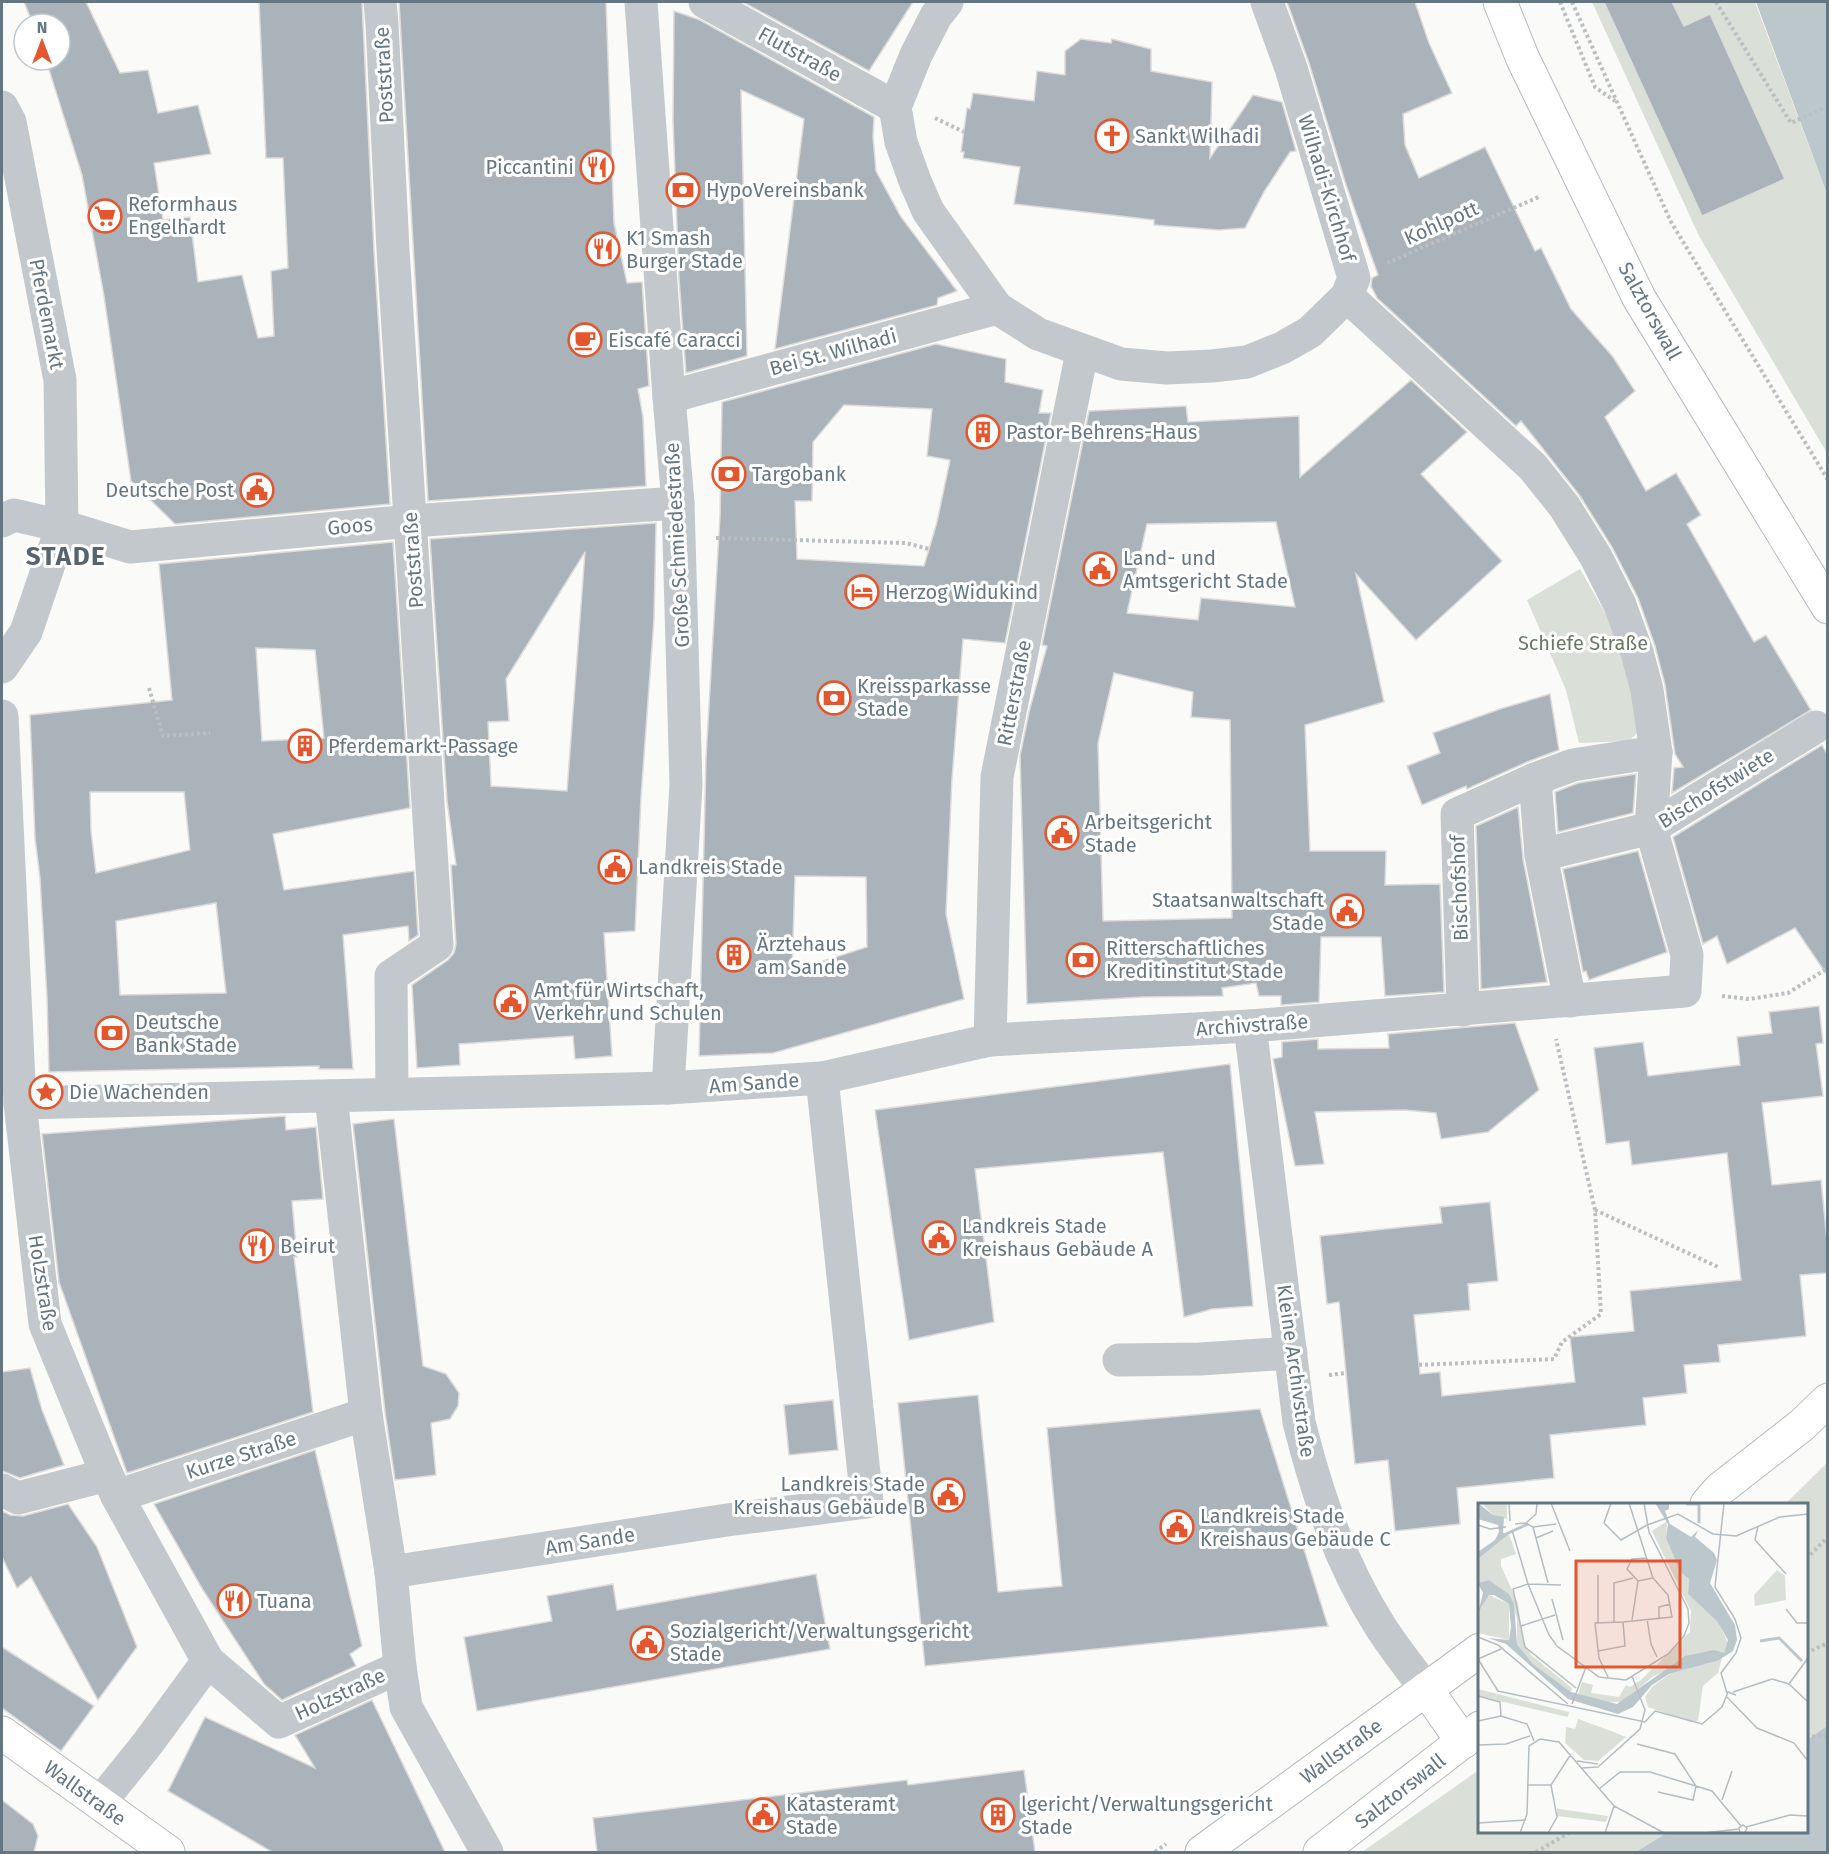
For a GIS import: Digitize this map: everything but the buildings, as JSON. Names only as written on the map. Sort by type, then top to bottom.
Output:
[{"type":"main road","name":"Salztorswall","points":[[1500,2],[1524,59],[1639,298],[1827,607]]},
{"type":"main road","points":[[1707,1499],[1802,1425],[1827,1400]]},
{"type":"main road","name":"Wallstraße","points":[[1202,1852],[1478,1651]]},
{"type":"main road","points":[[1426,1689],[1471,1735]]},
{"type":"main road","name":"Wallstraße","points":[[2,1733],[168,1852]]},
{"type":"main road","name":"Salztorswall","points":[[1320,1852],[1471,1735]]},
{"type":"street","name":"Poststraße","points":[[380,2],[393,250],[437,945],[391,976],[392,1094]]},
{"type":"street","name":"Große Schmiedestraße","points":[[641,2],[678,502],[686,785],[668,1089]]},
{"type":"street","name":"Flutstraße","points":[[705,2],[895,107]]},
{"type":"street","points":[[947,2],[936,16],[916,55],[895,107],[901,142],[928,211],[997,308],[1038,334],[1082,352],[1121,364],[1167,368],[1212,366],[1247,362],[1282,348],[1310,332],[1350,287],[1533,466],[1564,506],[1596,557],[1620,605],[1637,652],[1647,690],[1656,752],[1651,828],[1687,955],[1685,992]]},
{"type":"street","name":"Wilhadi-Kirchhof","points":[[1267,2],[1291,68],[1350,287]]},
{"type":"street","name":"Pferdemarkt","points":[[2,107],[10,122],[60,380],[62,526],[26,632],[2,667]]},
{"type":"street","name":"Bei St. Wilhadi","points":[[669,397],[997,308]]},
{"type":"street","name":"Ritterstraße","points":[[990,1040],[997,777],[1082,352]]},
{"type":"street","name":"Goos","points":[[62,526],[130,547],[411,520],[678,502]]},
{"type":"street","points":[[2,520],[14,515],[62,526]]},
{"type":"street","name":"Holzstraße","points":[[2,716],[20,1103],[45,1324],[112,1486],[208,1661],[279,1722],[399,1667]]},
{"type":"street","name":"Bischofstwiete","points":[[1541,855],[1651,828],[1816,727]]},
{"type":"street","name":"Bischofshof","points":[[1463,1010],[1457,814],[1534,779],[1573,765],[1656,752]]},
{"type":"street","points":[[1534,779],[1559,1002]]},
{"type":"street","name":"Archivstraße","points":[[822,1078],[990,1040],[1250,1026],[1685,992]]},
{"type":"street","name":"Kleine Archivstraße","points":[[1250,1026],[1299,1422],[1310,1466],[1340,1552],[1380,1625],[1426,1689]]},
{"type":"street","name":"Am Sande","points":[[20,1103],[668,1089],[822,1078],[867,1502],[727,1520],[391,1572]]},
{"type":"street","points":[[331,1096],[366,1414],[391,1572],[399,1667],[406,1707],[487,1852]]},
{"type":"street","points":[[1119,1360],[1200,1359],[1292,1353]]},
{"type":"street","name":"Kurze Straße","points":[[2,1490],[18,1498],[112,1486],[366,1414]]},
{"type":"street","points":[[99,1804],[148,1743],[208,1661]]},
{"type":"path","points":[[1560,2],[1595,87],[1616,102]]},
{"type":"path","points":[[1572,2],[1671,222],[1827,480]]},
{"type":"path","points":[[1716,2],[1791,123],[1827,106]]},
{"type":"path","name":"Kohlpott","points":[[1350,287],[1541,196]]},
{"type":"path","points":[[679,535],[906,543],[929,549]]},
{"type":"path","points":[[149,688],[163,736],[210,733]]},
{"type":"path","points":[[1685,992],[1749,999],[1788,993],[1827,968]]},
{"type":"path","points":[[1419,1365],[1554,1359],[1562,1342],[1601,1314],[1595,1210],[1559,1002]]},
{"type":"path","points":[[1595,1210],[1718,1267]]},
{"type":"path","points":[[1808,1557],[1827,1537]]},
{"type":"path","points":[[1808,1652],[1827,1643]]},
{"type":"path","points":[[1808,1737],[1827,1736]]},
{"type":"path","points":[[1536,1852],[1568,1833]]},
{"type":"green space","points":[[1592,2],[1755,2],[1827,194],[1827,453],[1699,236]]},
{"type":"green space","name":"Schiefe Straße","points":[[1580,569],[1616,632],[1630,677],[1638,732],[1629,741],[1579,743],[1566,690],[1527,600]]},
{"type":"green space","points":[[1827,1463],[1827,1726],[1808,1739],[1808,1503],[1786,1503]]},
{"type":"green space","points":[[1478,1771],[1478,1833],[1666,1833],[1636,1852],[1362,1852]]},
{"type":"shaded area","points":[[1756,2],[1827,2],[1827,194]]},
{"type":"shaded area","points":[[1827,1726],[1827,1852],[1636,1852],[1666,1833],[1808,1833],[1808,1739]]},
{"type":"place","name":"Sankt Wilhadi","points":[[1112,136]]},
{"type":"place","name":"Piccantini","points":[[597,167]]},
{"type":"place","name":"HypoVereinsbank","points":[[683,190]]},
{"type":"place","name":"Reformhaus Engelhardt","points":[[105,216]]},
{"type":"place","name":"K1 Smash Burger Stade","points":[[603,249]]},
{"type":"place","name":"Eiscafé Caracci","points":[[585,340]]},
{"type":"place","name":"Pastor-Behrens-Haus","points":[[983,432]]},
{"type":"place","name":"Targobank","points":[[729,474]]},
{"type":"place","name":"Deutsche Post","points":[[257,490]]},
{"type":"place","name":"Land- und Amtsgericht Stade","points":[[1100,569]]},
{"type":"place","name":"Herzog Widukind","points":[[862,592]]},
{"type":"place","name":"Kreissparkasse Stade","points":[[834,698]]},
{"type":"place","name":"Pferdemarkt-Passage","points":[[305,746]]},
{"type":"place","name":"Arbeitsgericht Stade","points":[[1062,833]]},
{"type":"place","name":"Landkreis Stade","points":[[615,867]]},
{"type":"place","name":"Staatsanwaltschaft Stade","points":[[1347,911]]},
{"type":"place","name":"Ärztehaus am Sande","points":[[734,955]]},
{"type":"place","name":"Ritterschaftliches Kreditinstitut Stade","points":[[1083,960]]},
{"type":"place","name":"Amt für Wirtschaft, Verkehr und Schulen","points":[[511,1002]]},
{"type":"place","name":"Deutsche Bank Stade","points":[[112,1033]]},
{"type":"place","name":"Die Wachenden","points":[[46,1092]]},
{"type":"place","name":"Landkreis Stade Kreishaus Gebäude A","points":[[939,1238]]},
{"type":"place","name":"Beirut","points":[[257,1246]]},
{"type":"place","name":"Landkreis Stade Kreishaus Gebäude B","points":[[948,1495]]},
{"type":"place","name":"Landkreis Stade Kreishaus Gebäude C","points":[[1177,1527]]},
{"type":"place","name":"Tuana","points":[[234,1601]]},
{"type":"place","name":"Sozialgericht/Verwaltungsgericht Stade","points":[[647,1643]]},
{"type":"place","name":"Katasteramt Stade","points":[[763,1815]]},
{"type":"place","name":"lgericht/Verwaltungsgericht Stade","points":[[998,1815]]},
{"type":"district","name":"STADE","points":[[66,556]]}]
